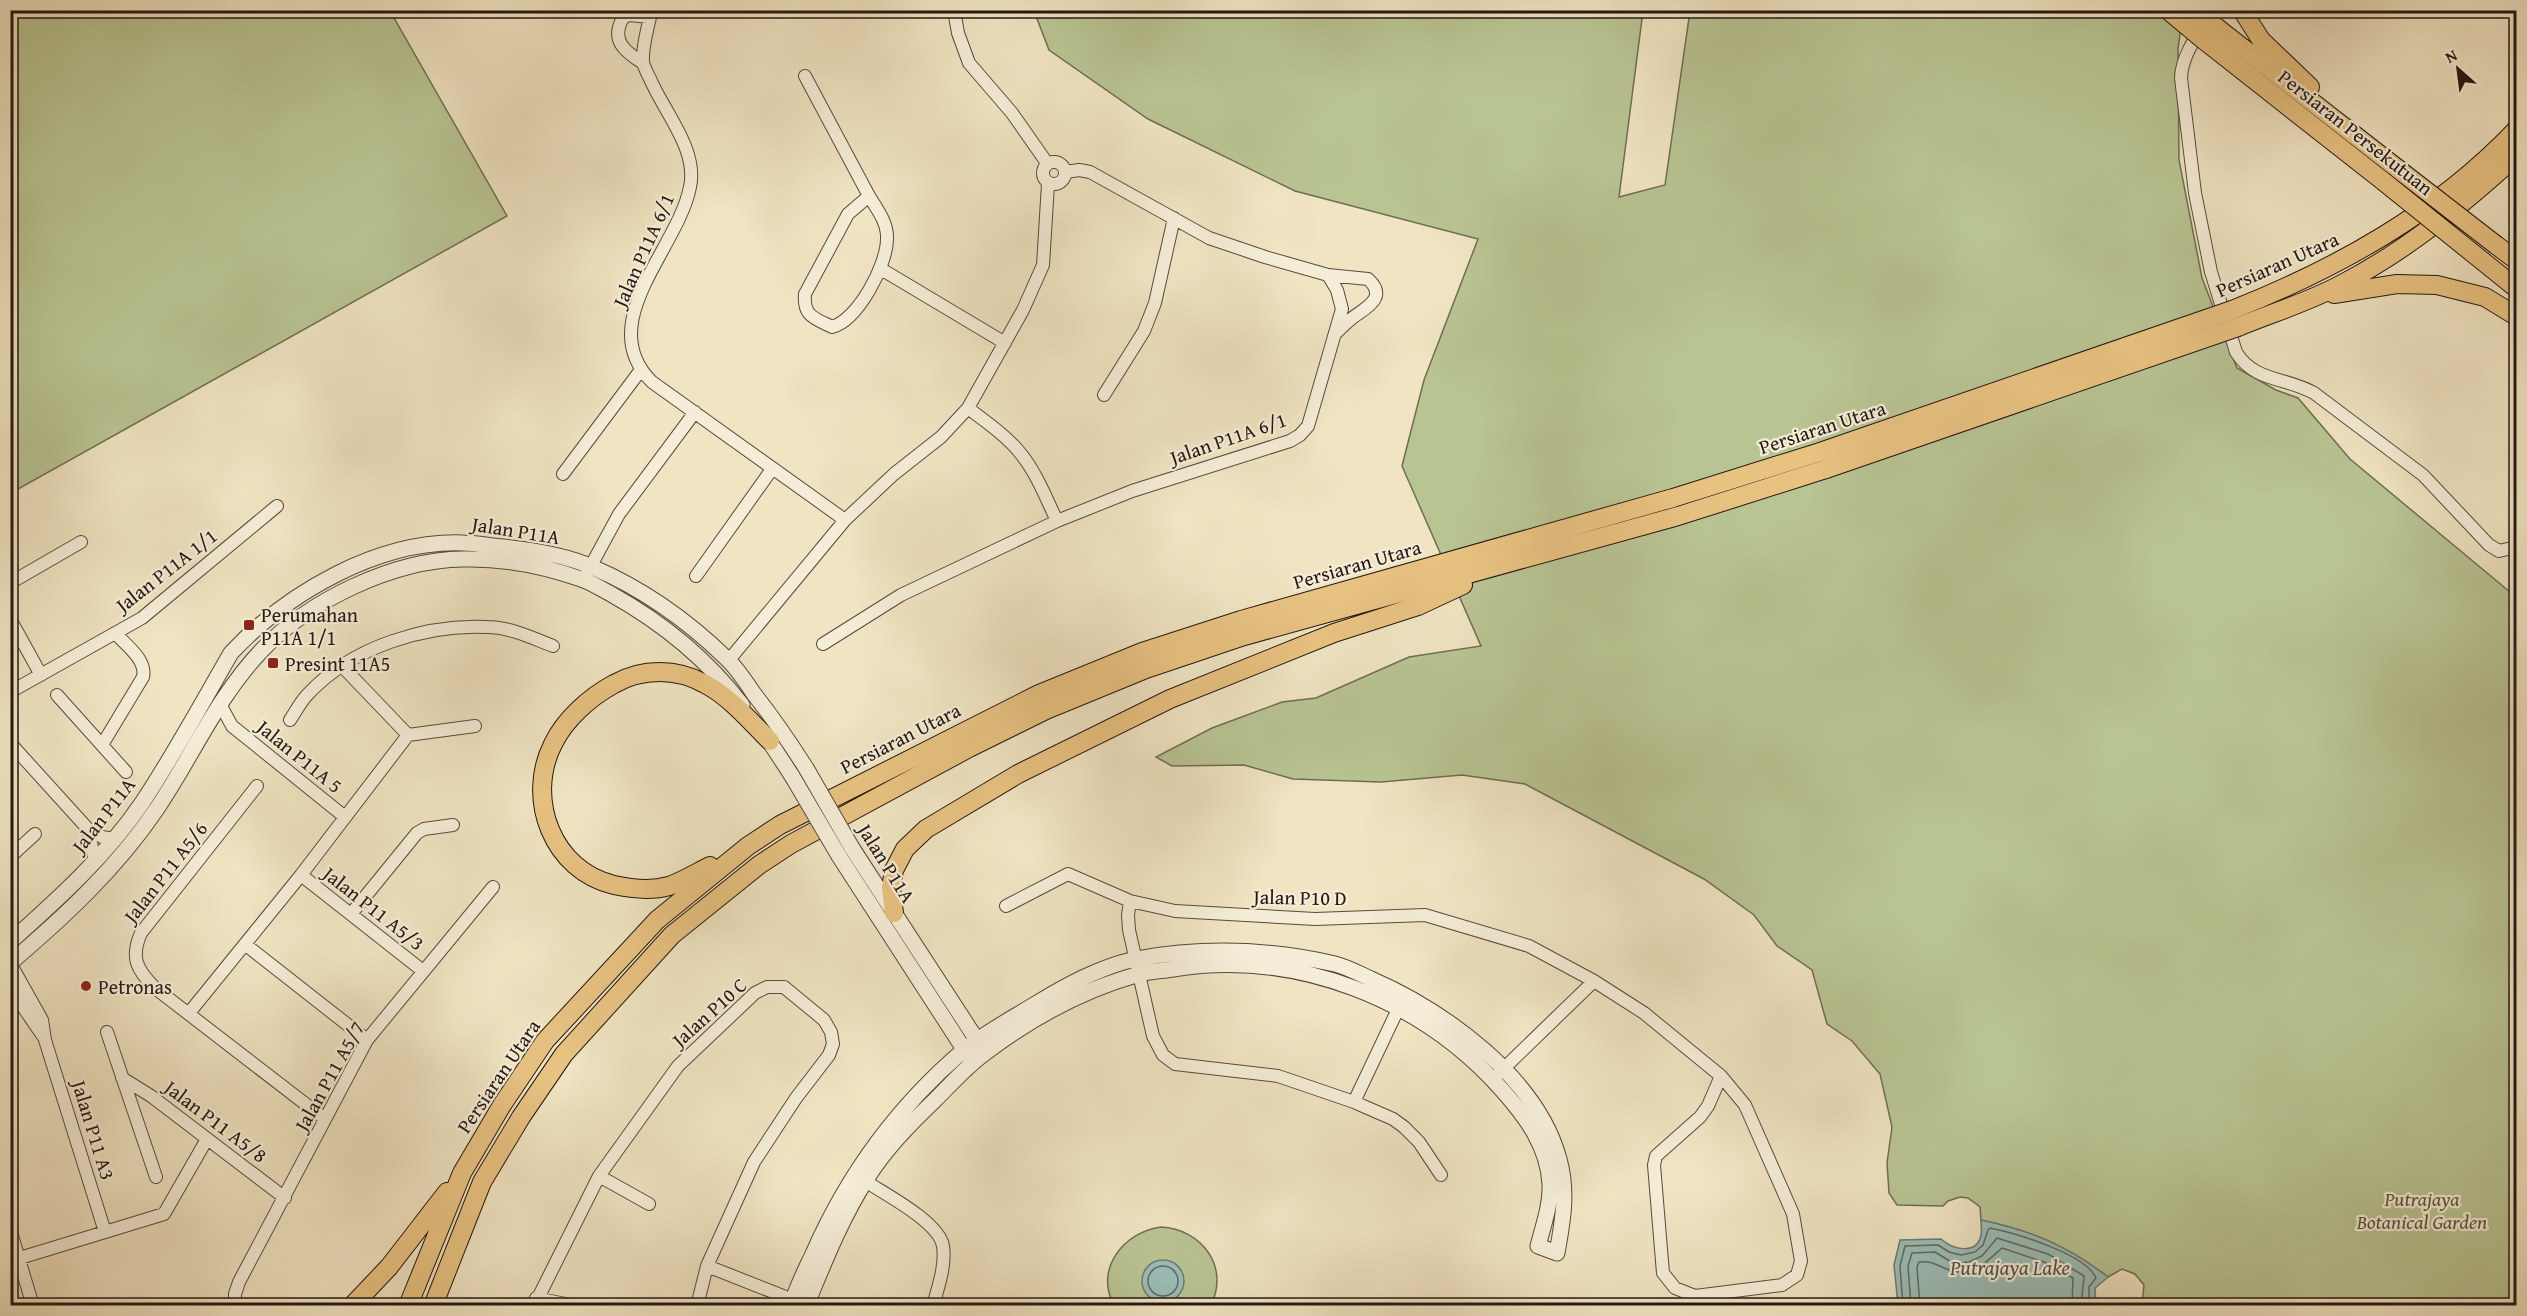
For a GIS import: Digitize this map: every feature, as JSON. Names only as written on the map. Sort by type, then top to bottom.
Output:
[{"type":"main road","name":"Persiaran Persekutuan","points":[[2168,10],[2211,26],[2517,260]]},
{"type":"main road","name":"Persiaran Persekutuan","points":[[2196,10],[2383,181],[2517,288]]},
{"type":"main road","points":[[2242,10],[2261,40],[2398,168]]},
{"type":"main road","name":"Persiaran Utara","points":[[2235,319],[2282,291],[2393,232],[2453,188],[2517,129]]},
{"type":"main road","name":"Persiaran Utara","points":[[434,1305],[482,1182],[564,1054],[672,935],[759,865],[791,844],[969,748],[1046,710],[1146,669],[1245,636],[1678,516],[1823,460],[2235,319],[2339,286],[2408,246],[2467,200],[2517,156]]},
{"type":"main road","points":[[2321,293],[2347,293],[2397,284],[2437,285],[2485,297],[2517,316]]},
{"type":"main road","points":[[2485,297],[2517,321]]},
{"type":"main road","name":"Persiaran Utara","points":[[408,1305],[462,1173],[502,1105],[545,1041],[657,920],[748,846],[780,825],[1039,694],[1142,652],[1241,620],[1673,498],[1823,460]]},
{"type":"main road","points":[[894,913],[891,888],[894,870],[905,849],[926,829],[1018,774],[1170,699],[1244,667],[1334,633],[1418,606],[1505,565]]},
{"type":"main road","points":[[748,846],[688,878],[667,886],[645,889],[605,883],[590,877],[574,865],[555,841],[544,811],[543,777],[552,745],[573,716],[605,689],[623,679],[640,674],[661,672],[681,674],[705,684],[725,697],[770,741]]},
{"type":"main road","points":[[352,1305],[389,1268],[462,1173]]},
{"type":"street","points":[[954,10],[958,33],[969,63],[1012,113],[1047,163]]},
{"type":"street","points":[[652,14],[643,63],[628,54],[619,43],[617,34],[622,18],[629,15],[652,14]]},
{"type":"street","points":[[2211,26],[2184,58],[2181,78],[2195,193],[2211,272],[2236,352],[2242,361],[2260,375],[2302,386],[2314,393],[2404,459],[2444,495],[2489,545],[2499,550],[2517,547]]},
{"type":"street","name":"Jalan P11A 6/1","points":[[640,371],[632,348],[630,327],[641,291],[681,214],[692,180],[690,162],[683,143],[643,63]]},
{"type":"street","points":[[805,76],[884,222],[888,238],[881,269],[850,318],[832,327],[811,317],[804,306],[805,294],[848,214],[869,196]]},
{"type":"street","points":[[729,660],[844,520],[894,474],[941,437],[968,408],[1005,343],[1043,266],[1048,184],[1043,178],[1042,169],[1047,163],[1055,161],[1063,165],[1066,172],[1064,180],[1057,184],[1048,184]]},
{"type":"street","points":[[1066,172],[1079,170],[1090,172],[1209,238],[1328,275],[1368,279],[1376,290],[1376,296],[1371,305],[1337,332]]},
{"type":"street","points":[[1104,395],[1144,331],[1155,303],[1174,218]]},
{"type":"street","points":[[881,269],[1005,343]]},
{"type":"street","name":"Jalan P11A 6/1","points":[[823,644],[902,595],[1058,521],[1132,491],[1290,441],[1300,435],[1308,426],[1342,309],[1341,299],[1328,275]]},
{"type":"street","points":[[563,474],[640,371],[652,382],[844,520]]},
{"type":"street","points":[[968,408],[1005,437],[1021,454],[1058,521]]},
{"type":"street","points":[[587,572],[619,514],[695,412]]},
{"type":"street","points":[[696,576],[772,469]]},
{"type":"street","name":"Jalan P11A 1/1","points":[[10,692],[142,618],[277,506]]},
{"type":"street","points":[[10,583],[81,542]]},
{"type":"street","name":"Jalan P11A","points":[[10,942],[63,895],[114,839],[142,803],[231,653],[267,617],[344,570],[388,554],[420,547],[461,543],[531,550],[634,588],[675,615],[729,660],[784,734],[806,768],[846,852],[969,1057]]},
{"type":"street","name":"Jalan P11A","points":[[11,963],[69,912],[110,868],[156,811],[220,704],[247,667],[281,633],[317,606],[352,587],[393,571],[463,559],[528,564],[587,572],[691,650],[738,699],[770,741],[846,852],[894,913],[982,1047]]},
{"type":"street","points":[[10,619],[41,675]]},
{"type":"street","points":[[290,720],[307,694],[342,666],[353,658],[396,640],[442,629],[488,627],[516,632],[553,646]]},
{"type":"street","points":[[102,746],[143,677],[144,671],[141,663],[115,633]]},
{"type":"street","points":[[342,666],[408,735]]},
{"type":"street","points":[[57,695],[126,772]]},
{"type":"street","name":"Jalan P11A 5","points":[[220,704],[232,726],[345,816]]},
{"type":"street","name":"Jalan P11A 5","points":[[209,720],[232,726]]},
{"type":"street","points":[[189,1013],[246,945],[408,735],[475,726]]},
{"type":"street","points":[[10,743],[88,829],[102,837],[114,839]]},
{"type":"street","name":"Jalan P11 A5/6","points":[[257,786],[141,933],[135,947],[136,962],[146,978],[325,1119]]},
{"type":"street","points":[[351,914],[417,833],[424,829],[453,825]]},
{"type":"street","points":[[88,829],[95,861]]},
{"type":"street","points":[[12,854],[35,834]]},
{"type":"street","name":"Jalan P10 D","points":[[1006,906],[1068,874],[1130,901],[1175,911],[1315,919],[1425,915],[1529,946],[1594,981],[1644,1013],[1721,1076],[1745,1105],[1793,1214],[1801,1261],[1797,1275],[1782,1285],[1695,1296],[1685,1294],[1675,1288],[1663,1273],[1654,1165],[1656,1156],[1700,1118],[1721,1076]]},
{"type":"street","name":"Jalan P11 A5/3","points":[[301,875],[423,971]]},
{"type":"street","name":"Jalan P11 A5/7","points":[[235,1305],[235,1294],[239,1282],[367,1040],[493,887]]},
{"type":"street","points":[[1130,901],[1128,915],[1136,967],[1153,1035],[1163,1055],[1175,1064],[1278,1076],[1354,1102],[1404,1126],[1419,1142],[1441,1175]]},
{"type":"street","points":[[246,945],[367,1040]]},
{"type":"street","points":[[799,1304],[827,1222],[875,1142],[900,1113],[982,1047],[1136,967],[1198,952],[1257,951],[1338,965],[1406,994],[1465,1035],[1498,1074],[1526,1116],[1540,1143],[1547,1164],[1550,1184],[1549,1203],[1538,1246],[1557,1252],[1565,1205],[1559,1158],[1552,1138],[1535,1107],[1498,1074],[1455,1044],[1399,1007],[1334,979],[1256,965],[1136,967]]},
{"type":"street","name":"Jalan P11 A3","points":[[11,963],[42,1020],[45,1040],[105,1232]]},
{"type":"street","points":[[1498,1074],[1594,981]]},
{"type":"street","name":"Jalan P10 C","points":[[535,1302],[599,1176],[678,1066],[755,993],[766,987],[784,987],[824,1020],[831,1032],[832,1044],[829,1055],[796,1098],[754,1162],[707,1266],[697,1305]]},
{"type":"street","name":"Jalan P11 A3","points":[[10,988],[45,1040]]},
{"type":"street","points":[[1354,1102],[1399,1007]]},
{"type":"street","points":[[107,1032],[156,1177]]},
{"type":"street","points":[[799,1304],[865,1181],[911,1123],[969,1057]]},
{"type":"street","name":"Jalan P11 A5/8","points":[[122,1078],[151,1096],[285,1198]]},
{"type":"street","points":[[15,1260],[164,1214],[207,1139]]},
{"type":"street","points":[[599,1176],[649,1204]]},
{"type":"street","points":[[865,1181],[931,1226],[940,1237],[943,1245],[943,1265],[933,1305]]},
{"type":"street","points":[[10,1229],[15,1260],[33,1305]]},
{"type":"street","points":[[707,1266],[799,1304]]},
{"type":"street","points":[[535,1302],[575,1305]]},
{"type":"green space","points":[[11,10],[390,11],[507,216],[11,493]]},
{"type":"green space","name":"Putrajaya Botanical Garden","points":[[1034,11],[1643,11],[1619,197],[1665,185],[1690,11],[2183,11],[2178,49],[2179,160],[2202,278],[2237,368],[2276,390],[2298,398],[2350,459],[2516,597],[2516,1305],[2142,1305],[2144,1285],[2135,1274],[2122,1269],[2108,1277],[2078,1256],[2033,1234],[1981,1220],[1980,1207],[1968,1198],[1960,1197],[1948,1201],[1943,1206],[1897,1205],[1889,1193],[1887,1163],[1892,1127],[1880,1074],[1852,1041],[1827,1024],[1812,970],[1777,946],[1754,915],[1704,879],[1525,784],[1462,775],[1381,782],[1293,779],[1244,765],[1172,766],[1156,757],[1212,728],[1282,702],[1316,698],[1409,657],[1481,646],[1402,466],[1424,380],[1478,239],[1295,191],[1148,119],[1049,50]]},
{"type":"green space","points":[[1161,1227],[1175,1229],[1188,1235],[1208,1252],[1217,1277],[1216,1291],[1211,1305],[1114,1305],[1109,1292],[1108,1278],[1110,1266],[1116,1254],[1135,1236]]},
{"type":"water","name":"Putrajaya Lake","points":[[1981,1220],[2033,1234],[2078,1256],[2108,1277],[2095,1288],[2096,1305],[1898,1305],[1894,1265],[1900,1240],[1941,1239],[1957,1248],[1969,1248],[1979,1242]]},
{"type":"water","points":[[1163,1260],[1178,1266],[1184,1281],[1178,1296],[1163,1302],[1148,1296],[1142,1281],[1148,1266]]},
{"type":"place","name":"Perumahan P11A 1/1","points":[[249,625]]},
{"type":"place","name":"Presint 11A5","points":[[273,663]]},
{"type":"place","name":"Petronas","points":[[86,986]]}]
